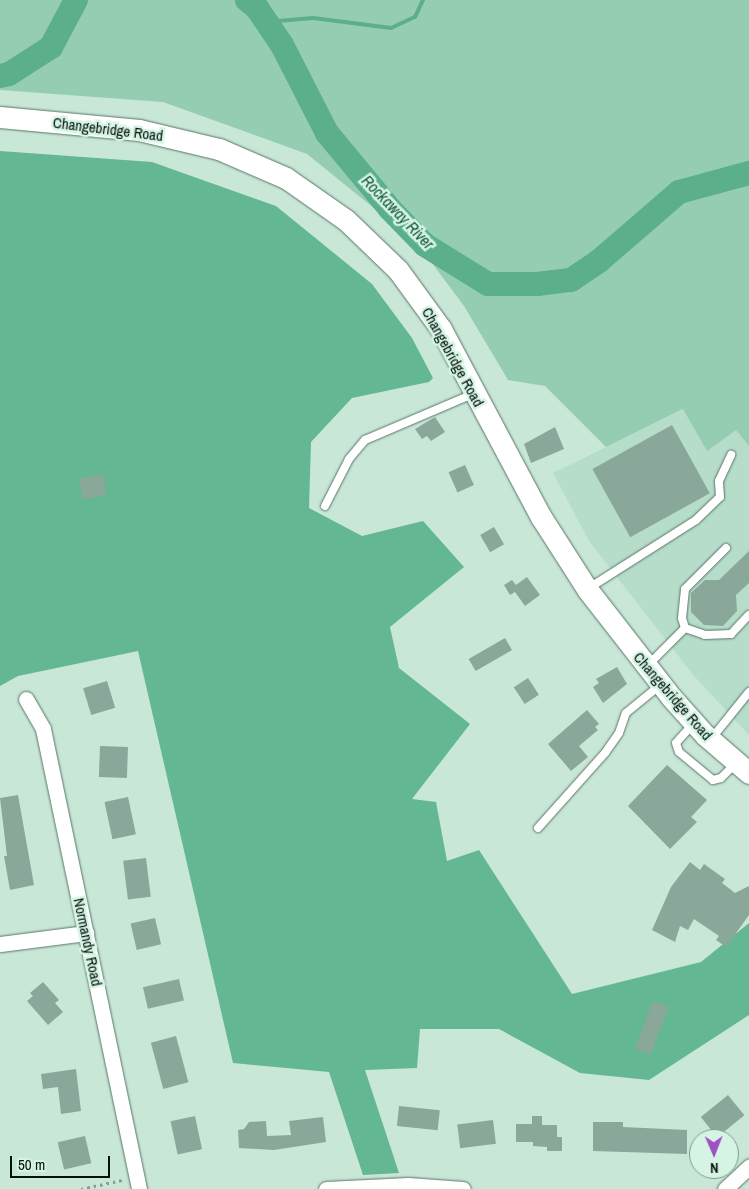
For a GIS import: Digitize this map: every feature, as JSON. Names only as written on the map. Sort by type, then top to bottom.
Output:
[{"type":"main road","name":"Changebridge Road","points":[[0,117],[112,126],[184,139],[219,149],[286,178],[346,220],[398,270],[441,329],[541,517],[587,589],[646,667],[710,740],[742,768]]},
{"type":"street","name":"Normandy Road","points":[[26,699],[43,730],[137,1183]]},
{"type":"street","points":[[0,944],[86,933]]},
{"type":"street","points":[[724,1189],[749,1167]]},
{"type":"street","points":[[326,1189],[408,1185],[463,1189]]},
{"type":"lane","points":[[325,506],[349,459],[365,440],[474,393]]},
{"type":"lane","points":[[587,589],[696,520],[720,497],[719,481],[731,455]]},
{"type":"lane","points":[[685,628],[682,618],[685,589],[726,548]]},
{"type":"lane","points":[[685,628],[705,635],[730,634],[749,616]]},
{"type":"lane","points":[[646,667],[685,628]]},
{"type":"lane","points":[[538,828],[605,753],[619,733],[626,713],[661,684]]},
{"type":"lane","points":[[710,740],[749,692]]},
{"type":"lane","points":[[694,722],[676,743],[679,752],[713,780],[742,768]]},
{"type":"path","points":[[81,1189],[137,1183]]},
{"type":"shaded area","points":[[0,0],[749,0],[749,446],[736,430],[707,451],[683,409],[606,447],[545,386],[508,380],[464,306],[417,243],[307,154],[163,102],[0,90]]},
{"type":"shaded area","points":[[684,409],[736,430],[749,446],[749,735],[694,676],[589,541],[553,473]]},
{"type":"green space","points":[[0,151],[152,162],[276,206],[372,284],[412,338],[433,378],[429,382],[352,398],[311,442],[309,508],[362,536],[423,521],[464,567],[390,627],[399,668],[470,724],[412,799],[436,802],[447,861],[479,850],[572,994],[701,962],[749,923],[749,1015],[649,1080],[580,1073],[499,1029],[420,1029],[417,1068],[365,1070],[399,1173],[363,1175],[329,1072],[233,1063],[138,651],[18,676],[0,686]]},
{"type":"building","points":[[435,417],[445,432],[431,441],[427,436],[422,439],[415,429]]},
{"type":"building","points":[[672,425],[710,493],[630,537],[592,469]]},
{"type":"building","points":[[555,427],[564,449],[531,463],[524,444]]},
{"type":"building","points":[[465,465],[474,485],[458,492],[449,472]]},
{"type":"building","points":[[103,474],[107,495],[82,499],[78,479]]},
{"type":"building","points":[[494,527],[504,544],[490,552],[480,535]]},
{"type":"building","points":[[749,551],[749,583],[736,595],[737,611],[723,626],[704,625],[691,612],[691,593],[705,580],[719,580]]},
{"type":"building","points":[[527,577],[540,595],[525,606],[515,592],[510,595],[504,585],[512,580],[516,585]]},
{"type":"building","points":[[505,638],[512,650],[476,671],[469,659]]},
{"type":"building","points":[[617,667],[627,684],[603,703],[593,687],[599,683],[596,679]]},
{"type":"building","points":[[528,678],[539,695],[525,704],[514,687]]},
{"type":"building","points":[[107,681],[115,708],[91,715],[83,688]]},
{"type":"building","points":[[587,710],[599,724],[595,727],[598,730],[579,746],[588,757],[571,771],[548,744]]},
{"type":"building","points":[[100,746],[128,747],[127,778],[99,777]]},
{"type":"building","points":[[667,765],[707,800],[691,817],[697,822],[670,849],[628,806]]},
{"type":"building","points":[[18,795],[34,885],[10,890],[4,856],[7,856],[0,798]]},
{"type":"building","points":[[128,797],[136,834],[112,839],[105,802]]},
{"type":"building","points":[[146,858],[151,897],[128,900],[123,861]]},
{"type":"building","points":[[690,862],[700,870],[704,864],[725,879],[722,883],[735,893],[749,886],[749,915],[726,947],[716,940],[719,936],[694,919],[688,930],[680,926],[675,942],[652,930],[671,887]]},
{"type":"building","points":[[155,918],[161,944],[137,950],[131,924]]},
{"type":"building","points":[[179,979],[184,1000],[148,1009],[143,987]]},
{"type":"building","points":[[43,982],[59,1000],[55,1003],[63,1012],[48,1025],[27,1001],[33,996],[30,993]]},
{"type":"building","points":[[653,1001],[669,1007],[651,1055],[635,1049]]},
{"type":"building","points":[[176,1036],[188,1082],[163,1089],[151,1043]]},
{"type":"building","points":[[76,1069],[81,1111],[61,1114],[58,1087],[43,1089],[41,1074]]},
{"type":"building","points":[[728,1095],[744,1115],[727,1129],[710,1129],[701,1117]]},
{"type":"building","points":[[399,1106],[440,1110],[438,1130],[397,1126]]},
{"type":"building","points":[[195,1116],[202,1149],[178,1154],[171,1121]]},
{"type":"building","points":[[532,1116],[542,1116],[542,1125],[557,1125],[557,1137],[562,1137],[562,1151],[547,1151],[547,1147],[533,1146],[533,1142],[516,1142],[516,1124],[532,1124]]},
{"type":"building","points":[[323,1117],[326,1142],[274,1150],[239,1148],[238,1130],[244,1129],[249,1122],[266,1121],[267,1136],[291,1135],[289,1121]]},
{"type":"building","points":[[493,1120],[496,1144],[460,1148],[457,1124]]},
{"type":"building","points":[[593,1122],[623,1122],[623,1127],[687,1130],[687,1154],[593,1151]]},
{"type":"building","points":[[85,1136],[91,1163],[64,1170],[58,1142]]},
{"type":"waterway","name":"Rockaway River","points":[[0,76],[9,74],[51,47],[76,0]]},
{"type":"waterway","name":"Rockaway River","points":[[247,0],[257,8],[282,45],[327,133],[390,209],[425,245],[488,284],[537,284],[571,280],[599,261],[679,192],[749,173]]},
{"type":"waterway","points":[[266,22],[313,18],[391,28],[415,17],[423,0]]}]
